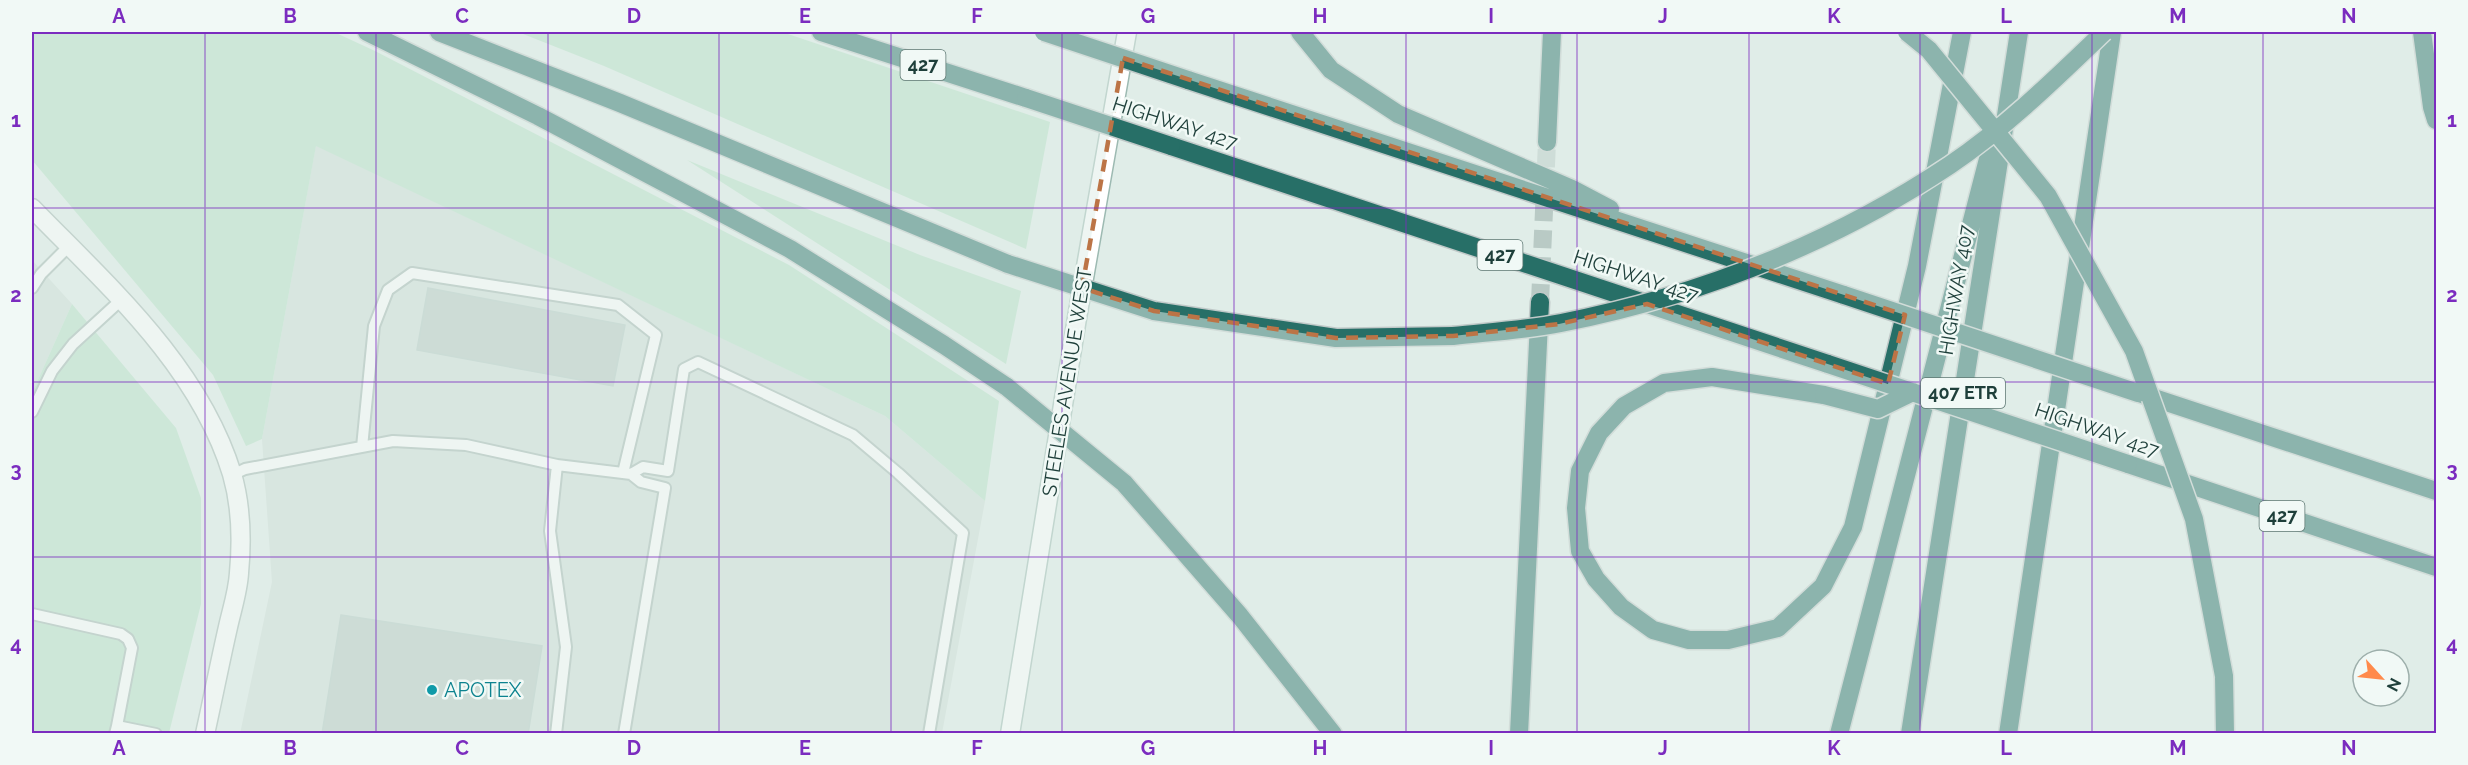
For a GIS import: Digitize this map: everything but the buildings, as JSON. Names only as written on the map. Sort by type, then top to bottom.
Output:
[{"type":"highway","points":[[367,32],[538,116],[790,249],[1007,387],[1124,483],[1240,616],[1333,734]]},
{"type":"highway","points":[[439,32],[631,108],[1008,264],[1154,310],[1336,338],[1453,336],[1559,324],[1663,300],[1774,261],[1860,220],[1951,164],[2035,99],[2104,32]]},
{"type":"highway","name":"HIGHWAY 427","points":[[821,32],[1172,146],[2436,567]]},
{"type":"highway","points":[[1044,32],[2436,491]]},
{"type":"highway","points":[[1300,32],[1331,70],[1398,114],[1572,189],[1657,234]]},
{"type":"highway","points":[[1547,142],[1552,32]]},
{"type":"highway","points":[[1907,32],[1929,50],[2048,196],[2134,351],[2194,519],[2224,676],[2225,734]]},
{"type":"highway","points":[[1914,392],[1878,409],[1824,395],[1712,377],[1664,383],[1624,406],[1599,433],[1580,471],[1576,508],[1580,551],[1596,579],[1621,607],[1653,630],[1689,640],[1728,640],[1778,628],[1823,586],[1853,527],[1917,266],[1962,32]]},
{"type":"highway","name":"HIGHWAY 407","points":[[1910,734],[2019,32]]},
{"type":"highway","points":[[2008,734],[2112,32]]},
{"type":"highway","points":[[2422,32],[2432,107],[2436,120]]},
{"type":"highway","points":[[1839,734],[2016,52]]},
{"type":"highway","points":[[1519,734],[1540,302]]},
{"type":"main road","name":"STEELES AVENUE WEST","points":[[1010,734],[1075,330],[1127,32]]},
{"type":"main road","points":[[32,208],[121,300],[166,353],[195,394],[217,436],[232,475],[240,529],[239,576],[205,734]]},
{"type":"lane","points":[[32,288],[41,274],[69,246]]},
{"type":"lane","points":[[362,447],[374,326],[388,290],[412,273],[618,306],[657,335],[627,473]]},
{"type":"lane","points":[[32,412],[52,371],[74,344],[121,300]]},
{"type":"lane","points":[[627,473],[643,467],[668,471],[684,369],[698,362],[853,435],[898,473],[963,533],[929,734]]},
{"type":"lane","points":[[232,475],[245,469],[393,441],[466,446],[556,465],[627,473],[641,482],[665,488],[624,734]]},
{"type":"lane","points":[[556,465],[550,531],[566,647],[556,734]]},
{"type":"lane","points":[[32,614],[121,634],[128,639],[132,648],[116,730],[156,734]]},
{"type":"highlighted area","points":[[1123,58],[1905,315],[1888,384],[1647,304],[1559,324],[1453,336],[1336,338],[1154,311],[1082,288]]},
{"type":"shaded area","points":[[316,145],[885,416],[985,501],[942,733],[240,734],[272,582],[262,439]]},
{"type":"shaded area","points":[[32,260],[72,304],[32,393]]},
{"type":"green space","points":[[32,32],[334,32],[375,51],[789,265],[999,401],[985,501],[885,416],[316,146],[262,439],[246,446],[213,375],[32,160]]},
{"type":"green space","points":[[518,32],[782,32],[1050,122],[1026,249],[604,66]]},
{"type":"green space","points":[[687,160],[920,255],[1021,291],[1006,364]]},
{"type":"green space","points":[[72,304],[176,428],[201,498],[201,604],[169,733],[32,734],[32,393]]},
{"type":"tunnel","points":[[1540,302],[1547,142]]},
{"type":"place","name":"APOTEX","points":[[432,690]]}]
